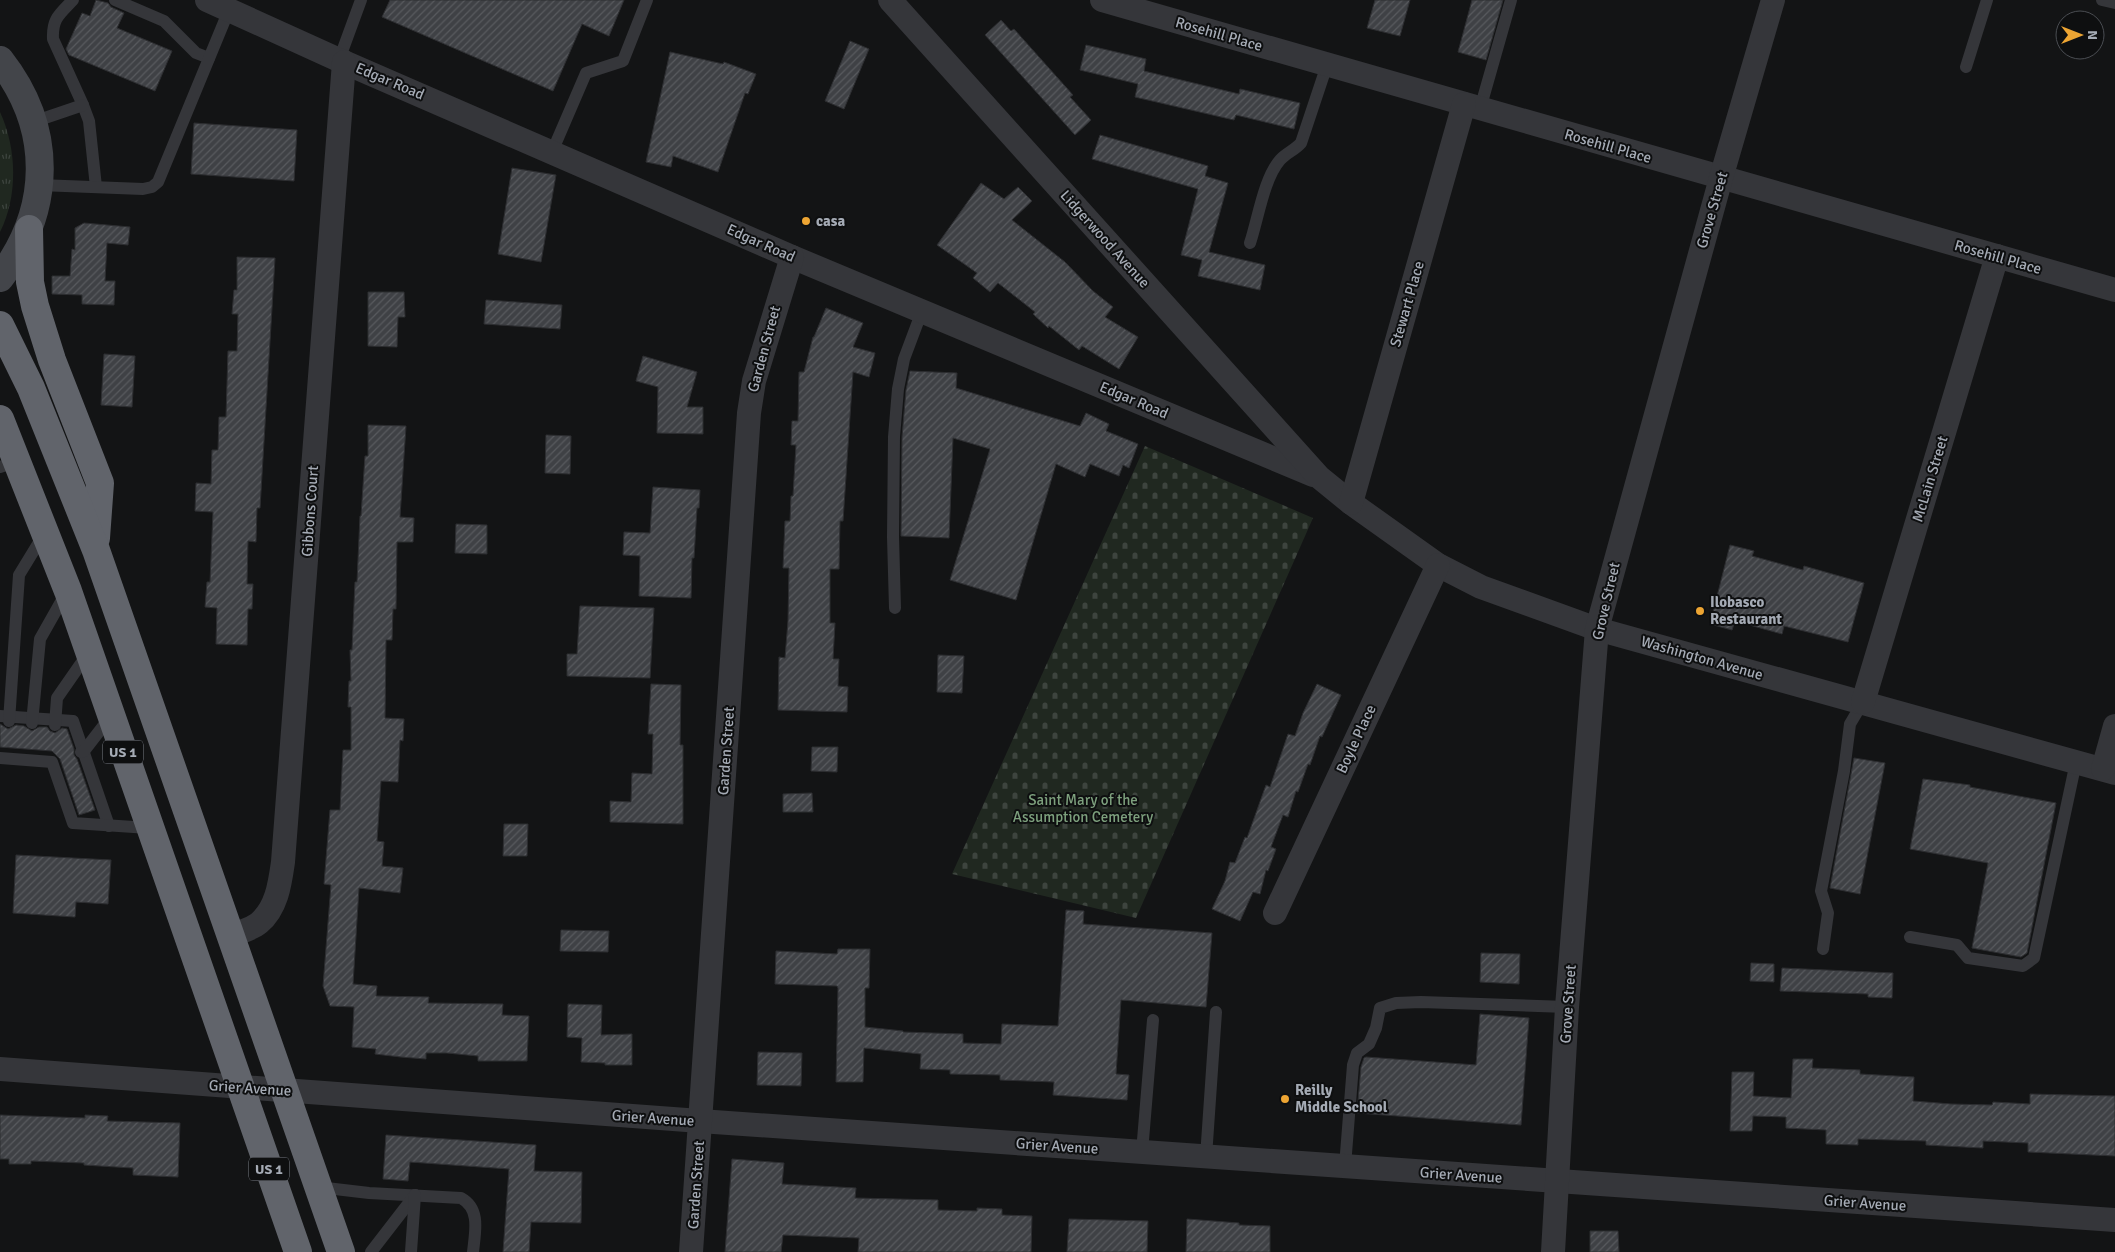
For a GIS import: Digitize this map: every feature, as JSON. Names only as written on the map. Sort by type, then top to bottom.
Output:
[{"type":"highway","points":[[29,229],[30,282],[37,314],[49,352],[100,484],[96,550]]},
{"type":"highway","name":"US 1","points":[[0,325],[31,388],[96,550],[341,1252]]},
{"type":"highway","name":"US 1","points":[[0,419],[9,464],[45,532],[68,591],[298,1252]]},
{"type":"main road","points":[[0,60],[20,90],[33,122],[39,157],[39,185],[29,229],[12,263],[0,278]]},
{"type":"street","name":"Edgar Road","points":[[206,0],[792,257],[1319,477]]},
{"type":"street","name":"Lidgerwood Avenue","points":[[890,0],[1319,477]]},
{"type":"street","name":"Rosehill Place","points":[[1102,0],[1327,66],[2115,290]]},
{"type":"street","name":"Grove Street","points":[[1553,1252],[1567,1007],[1597,629],[1721,178],[1773,0]]},
{"type":"street","name":"Gibbons Court","points":[[230,936],[258,924],[266,916],[279,888],[283,862],[342,61]]},
{"type":"street","name":"Stewart Place","points":[[1351,503],[1472,107]]},
{"type":"street","name":"McLain Street","points":[[1863,702],[1997,256]]},
{"type":"street","name":"Garden Street","points":[[691,1252],[748,413],[754,381],[792,257]]},
{"type":"street","name":"Washington Avenue","points":[[1319,477],[1351,503],[1438,565],[1481,587],[1597,629],[2109,771]]},
{"type":"street","name":"Boyle Place","points":[[1275,913],[1438,565]]},
{"type":"street","points":[[2109,771],[2115,726]]},
{"type":"street","name":"Grier Avenue","points":[[0,1069],[700,1121],[2115,1220]]},
{"type":"lane","points":[[73,0],[55,19],[53,39],[89,121],[96,187]]},
{"type":"lane","points":[[115,0],[164,21],[196,53],[210,58]]},
{"type":"lane","points":[[342,61],[361,0]]},
{"type":"lane","points":[[552,152],[586,74],[623,61],[647,0]]},
{"type":"lane","points":[[1472,107],[1511,0]]},
{"type":"lane","points":[[1966,67],[1987,0]]},
{"type":"lane","points":[[2102,0],[2115,4]]},
{"type":"lane","points":[[39,185],[143,189],[152,187],[158,182],[229,10]]},
{"type":"lane","points":[[1250,243],[1270,176],[1281,159],[1294,151],[1301,143],[1327,66]]},
{"type":"lane","points":[[33,122],[83,105]]},
{"type":"lane","points":[[896,608],[892,537],[894,438],[898,389],[904,359],[922,312]]},
{"type":"lane","points":[[45,532],[19,576],[6,718],[55,723],[73,722],[109,826]]},
{"type":"lane","points":[[32,721],[40,640],[68,591]]},
{"type":"lane","points":[[55,723],[57,698],[89,652]]},
{"type":"lane","points":[[1823,950],[1828,913],[1821,891],[1844,771],[1850,724],[1863,702]]},
{"type":"lane","points":[[82,752],[110,716]]},
{"type":"lane","points":[[5,755],[30,755],[54,758],[73,822],[149,828]]},
{"type":"lane","points":[[1910,937],[1957,945],[1968,958],[2023,966],[2034,958],[2076,762]]},
{"type":"lane","points":[[1345,1166],[1353,1065],[1357,1053],[1369,1044],[1376,1028],[1380,1008],[1396,1003],[1421,1002],[1567,1007]]},
{"type":"lane","points":[[1206,1157],[1216,1012]]},
{"type":"lane","points":[[1142,1152],[1153,1020]]},
{"type":"lane","points":[[318,1187],[369,1193],[455,1197],[467,1201],[475,1214],[473,1252]]},
{"type":"lane","points":[[371,1252],[415,1195]]},
{"type":"lane","points":[[411,1252],[415,1195]]},
{"type":"green space","points":[[0,112],[10,141],[13,172],[10,203],[0,232]]},
{"type":"green space","name":"Saint Mary of the Assumption Cemetery","points":[[1145,446],[1313,518],[1136,918],[952,874]]},
{"type":"building","points":[[96,0],[108,3],[111,7],[124,13],[117,28],[172,51],[155,91],[69,55],[66,49],[82,13],[90,16]]},
{"type":"building","points":[[390,0],[624,0],[609,36],[582,24],[553,91],[382,17]]},
{"type":"building","points":[[1375,0],[1410,0],[1400,36],[1367,28]]},
{"type":"building","points":[[1472,0],[1503,0],[1486,60],[1458,52]]},
{"type":"building","points":[[1001,20],[1011,31],[1014,29],[1073,95],[1070,97],[1091,120],[1075,135],[985,35]]},
{"type":"building","points":[[850,41],[869,49],[844,109],[825,101]]},
{"type":"building","points":[[1086,45],[1146,59],[1144,71],[1239,94],[1240,89],[1300,103],[1294,129],[1236,115],[1234,120],[1135,97],[1138,84],[1080,70]]},
{"type":"building","points":[[670,52],[723,64],[724,62],[756,74],[748,94],[745,93],[718,172],[673,156],[671,167],[646,162]]},
{"type":"building","points":[[194,123],[297,130],[294,181],[191,174]]},
{"type":"building","points":[[1100,135],[1208,166],[1205,176],[1228,183],[1209,252],[1265,265],[1260,290],[1198,276],[1202,260],[1181,255],[1198,189],[1092,159]]},
{"type":"building","points":[[512,168],[556,175],[541,262],[498,254]]},
{"type":"building","points":[[981,183],[1004,199],[1018,187],[1032,201],[1012,220],[1065,262],[1093,291],[1113,307],[1105,317],[1138,337],[1119,369],[1082,346],[1079,350],[1049,326],[1048,328],[1033,314],[1035,312],[998,283],[990,292],[973,278],[977,273],[937,245]]},
{"type":"building","points":[[84,223],[130,227],[128,245],[107,243],[105,281],[115,281],[114,305],[82,304],[82,295],[52,294],[52,276],[70,276],[72,249],[75,250],[75,228]]},
{"type":"building","points":[[237,257],[275,258],[260,508],[257,508],[256,542],[248,541],[247,584],[253,584],[252,609],[248,609],[247,645],[216,644],[217,608],[205,607],[207,582],[210,582],[213,512],[195,511],[196,483],[211,484],[212,450],[218,450],[219,417],[226,417],[228,351],[237,351],[238,314],[232,314],[234,290],[237,290]]},
{"type":"building","points":[[368,292],[404,292],[405,317],[398,317],[397,347],[368,346]]},
{"type":"building","points":[[486,300],[562,305],[560,329],[484,324]]},
{"type":"building","points":[[826,308],[863,323],[853,347],[875,353],[869,377],[853,372],[843,521],[840,521],[839,569],[830,569],[830,623],[835,623],[833,659],[839,659],[838,686],[848,687],[847,712],[778,710],[779,657],[785,658],[788,621],[789,568],[783,568],[785,521],[790,521],[791,496],[793,496],[796,445],[791,445],[792,421],[798,421],[799,372],[804,372],[813,337]]},
{"type":"building","points":[[104,354],[135,356],[132,407],[101,405]]},
{"type":"building","points":[[643,356],[697,372],[687,407],[703,407],[703,434],[657,433],[658,387],[636,381]]},
{"type":"building","points":[[910,371],[957,373],[956,388],[1080,426],[1086,413],[1109,424],[1106,431],[1138,444],[1129,468],[1123,465],[1119,476],[1090,464],[1085,477],[1056,464],[1016,600],[950,580],[990,449],[953,438],[949,538],[901,536],[902,437],[906,390]]},
{"type":"building","points":[[368,425],[406,426],[400,517],[414,518],[413,542],[397,542],[396,609],[393,609],[392,640],[386,640],[385,718],[404,719],[403,741],[400,740],[398,782],[381,781],[377,841],[384,842],[382,866],[403,868],[400,893],[359,888],[353,984],[377,986],[376,996],[429,997],[428,1003],[503,1004],[502,1015],[529,1016],[527,1061],[478,1061],[478,1056],[447,1053],[426,1053],[426,1059],[401,1057],[375,1054],[376,1049],[352,1047],[354,1007],[330,1006],[323,986],[331,885],[324,884],[330,810],[340,810],[343,750],[351,750],[351,707],[348,707],[349,681],[351,681],[350,650],[352,650],[355,582],[357,582],[365,456],[368,456]]},
{"type":"building","points":[[546,435],[571,436],[570,474],[545,473]]},
{"type":"building","points":[[653,487],[700,490],[694,558],[692,558],[691,598],[639,596],[640,556],[623,555],[624,532],[650,533]]},
{"type":"building","points":[[456,524],[487,525],[487,554],[455,553]]},
{"type":"building","points":[[1730,545],[1754,551],[1752,556],[1803,570],[1804,566],[1864,583],[1848,642],[1784,626],[1782,634],[1735,621],[1732,630],[1710,624]]},
{"type":"building","points":[[580,606],[654,608],[650,678],[567,676],[567,654],[577,654]]},
{"type":"building","points":[[938,655],[964,656],[962,693],[937,692]]},
{"type":"building","points":[[651,684],[681,685],[680,745],[683,745],[683,824],[610,822],[610,801],[631,802],[632,773],[652,774],[653,734],[648,734]]},
{"type":"building","points":[[1317,684],[1341,695],[1322,737],[1320,736],[1298,792],[1296,791],[1288,817],[1283,815],[1271,847],[1276,849],[1268,871],[1266,870],[1260,894],[1253,892],[1240,921],[1212,909],[1225,881],[1230,862],[1235,863],[1245,837],[1247,838],[1266,785],[1270,787],[1288,734],[1295,736],[1303,713]]},
{"type":"building","points":[[0,724],[8,729],[16,725],[24,726],[32,731],[39,727],[47,727],[55,733],[62,728],[67,729],[74,749],[74,755],[95,810],[79,815],[60,759],[52,751],[0,747]]},
{"type":"building","points":[[812,747],[838,747],[837,772],[811,771]]},
{"type":"building","points":[[1854,758],[1885,763],[1860,894],[1830,888]]},
{"type":"building","points":[[1923,779],[1970,785],[1970,787],[2056,803],[2027,953],[2021,957],[1972,948],[1988,863],[1910,849]]},
{"type":"building","points":[[812,793],[813,812],[783,812],[783,794]]},
{"type":"building","points":[[504,824],[528,824],[527,856],[503,856]]},
{"type":"building","points":[[16,855],[111,860],[108,904],[76,902],[75,917],[13,913]]},
{"type":"building","points":[[1066,910],[1084,911],[1083,924],[1212,933],[1206,1007],[1121,1000],[1116,1074],[1129,1075],[1127,1100],[1053,1095],[1054,1082],[1000,1080],[1000,1075],[950,1074],[950,1070],[920,1069],[921,1054],[864,1048],[863,1082],[836,1082],[837,986],[775,984],[776,951],[837,954],[838,949],[870,949],[869,988],[865,988],[865,1027],[903,1032],[963,1034],[963,1043],[1001,1044],[1002,1024],[1058,1026]]},
{"type":"building","points":[[561,930],[609,931],[608,952],[560,951]]},
{"type":"building","points":[[1481,953],[1520,954],[1519,984],[1480,982]]},
{"type":"building","points":[[1751,963],[1774,964],[1774,982],[1750,981]]},
{"type":"building","points":[[1782,968],[1893,973],[1892,998],[1868,997],[1868,994],[1780,991]]},
{"type":"building","points":[[568,1004],[602,1005],[601,1035],[632,1034],[632,1065],[605,1065],[605,1063],[581,1062],[582,1038],[567,1037]]},
{"type":"building","points":[[1480,1014],[1529,1018],[1521,1125],[1357,1113],[1361,1067],[1364,1058],[1476,1065]]},
{"type":"building","points":[[758,1052],[802,1053],[801,1086],[757,1085]]},
{"type":"building","points":[[1793,1059],[1813,1059],[1812,1068],[1860,1070],[1860,1074],[1914,1077],[1913,1101],[1992,1105],[1993,1102],[2030,1104],[2030,1094],[2115,1096],[2115,1156],[2028,1152],[2028,1143],[1983,1141],[1983,1148],[1926,1145],[1926,1141],[1858,1139],[1858,1145],[1826,1144],[1826,1130],[1786,1128],[1786,1117],[1753,1116],[1752,1131],[1730,1131],[1732,1072],[1754,1072],[1753,1096],[1791,1098]]},
{"type":"building","points":[[0,1115],[85,1118],[85,1115],[108,1116],[107,1121],[180,1123],[178,1177],[133,1175],[133,1168],[84,1165],[84,1163],[31,1161],[31,1164],[9,1164],[9,1159],[0,1159]]},
{"type":"building","points":[[386,1135],[536,1145],[534,1171],[582,1172],[581,1223],[531,1222],[529,1252],[503,1252],[509,1169],[410,1162],[408,1181],[383,1179]]},
{"type":"building","points":[[732,1159],[784,1163],[782,1184],[856,1188],[855,1198],[938,1200],[938,1210],[977,1211],[977,1208],[1002,1209],[1002,1215],[1032,1216],[1031,1252],[858,1252],[859,1238],[783,1235],[781,1252],[725,1252]]},
{"type":"building","points":[[1069,1219],[1148,1221],[1147,1252],[1067,1252]]},
{"type":"building","points":[[1187,1219],[1239,1223],[1239,1225],[1270,1226],[1270,1252],[1186,1252]]},
{"type":"building","points":[[1590,1231],[1618,1231],[1619,1252],[1590,1252]]},
{"type":"place","name":"casa","points":[[806,221]]},
{"type":"place","name":"Ilobasco Restaurant","points":[[1700,611]]},
{"type":"place","name":"Reilly Middle School","points":[[1285,1099]]}]
